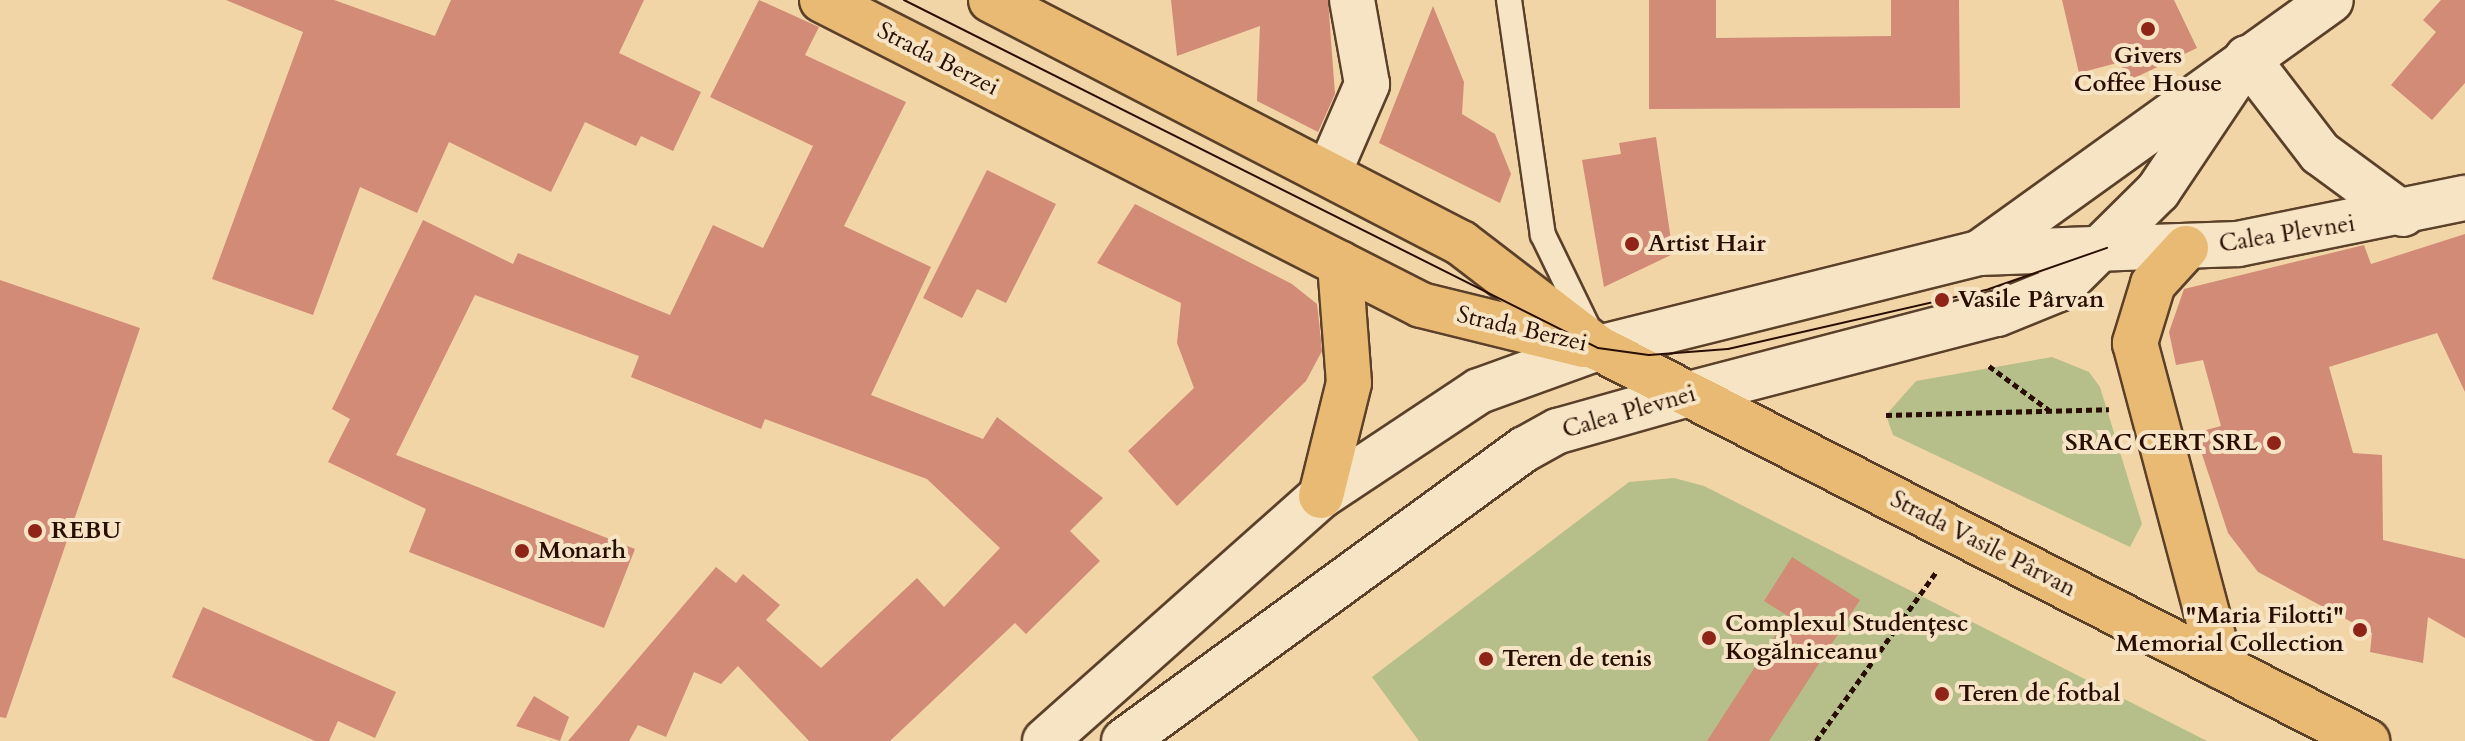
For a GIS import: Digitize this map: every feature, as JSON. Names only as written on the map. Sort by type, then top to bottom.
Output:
[{"type":"main road","name":"Strada Berzei","points":[[822,0],[1421,305],[1598,348]]},
{"type":"main road","name":"Strada Berzei","points":[[991,0],[1329,172],[1461,243],[1598,348]]},
{"type":"main road","points":[[2186,248],[2153,284],[2139,313],[2135,343],[2148,408],[2221,667]]},
{"type":"main road","points":[[1321,496],[1349,383],[1340,263]]},
{"type":"main road","name":"Strada Vasile Pârvan","points":[[1598,348],[2367,741]]},
{"type":"street","points":[[1329,172],[1367,84],[1352,0]]},
{"type":"street","name":"Calea Plevnei","points":[[1979,253],[2331,0]]},
{"type":"street","points":[[2107,248],[2191,146],[2247,58],[2320,153],[2403,214]]},
{"type":"street","name":"Calea Plevnei","points":[[1045,741],[1321,496],[1479,391],[1598,348],[1979,253],[2186,248],[2296,237],[2465,198]]},
{"type":"street","name":"Calea Plevnei","points":[[1124,741],[1525,449],[1558,431],[2031,303],[2107,248]]},
{"type":"lane","points":[[1509,0],[1543,235],[1598,348]]},
{"type":"path","points":[[1989,366],[2049,411]]},
{"type":"path","points":[[1886,415],[2148,408]]},
{"type":"path","points":[[1816,741],[1964,534]]},
{"type":"green space","points":[[2052,357],[2089,372],[2100,387],[2142,524],[2130,547],[1893,435],[1886,415],[1916,381]]},
{"type":"green space","name":"Complexul Studențesc Kogălniceanu","points":[[1674,478],[1704,486],[2207,741],[1419,741],[1372,677],[1629,482]]},
{"type":"building","points":[[226,0],[334,0],[435,36],[451,0],[644,0],[619,53],[701,92],[673,151],[641,136],[636,146],[585,122],[551,192],[449,142],[417,213],[360,187],[313,315],[212,279],[303,32]]},
{"type":"building","points":[[759,0],[819,27],[805,55],[906,102],[844,226],[931,267],[871,395],[983,439],[997,417],[1103,498],[1070,531],[1100,561],[1026,634],[1015,623],[890,741],[809,741],[738,666],[721,684],[694,672],[666,737],[638,725],[629,741],[568,741],[716,567],[736,583],[743,574],[780,605],[766,620],[821,668],[917,578],[944,607],[1000,548],[927,479],[765,419],[761,429],[631,377],[639,356],[475,295],[396,455],[635,549],[604,628],[409,552],[426,509],[328,462],[350,419],[332,409],[423,220],[513,264],[518,253],[670,315],[713,225],[763,248],[813,146],[710,97]]},
{"type":"building","points":[[1171,0],[1328,0],[1335,94],[1318,132],[1257,101],[1260,26],[1177,56]]},
{"type":"building","points":[[1649,0],[1716,0],[1716,38],[1891,36],[1891,0],[1959,0],[1960,108],[1649,109]]},
{"type":"building","points":[[2062,0],[2174,0],[2197,48],[2126,82],[2121,62],[2079,73]]},
{"type":"building","points":[[2441,0],[2465,0],[2465,83],[2432,120],[2391,85],[2436,32],[2423,20]]},
{"type":"building","points":[[1433,6],[1464,82],[1462,114],[1495,134],[1511,174],[1500,203],[1379,143]]},
{"type":"building","points":[[1656,137],[1673,254],[1604,287],[1582,160],[1621,154],[1619,143]]},
{"type":"building","points":[[987,170],[1056,204],[1006,303],[977,289],[962,318],[923,298]]},
{"type":"building","points":[[1135,204],[1292,284],[1317,304],[1322,351],[1306,381],[1177,506],[1128,451],[1194,388],[1177,343],[1181,303],[1097,263]]},
{"type":"building","points":[[2465,234],[2465,392],[2437,333],[2329,367],[2353,453],[2382,455],[2383,540],[2465,559],[2465,638],[2428,617],[2423,663],[2370,652],[2372,633],[2258,572],[2228,533],[2195,433],[2221,426],[2203,360],[2176,365],[2169,332],[2184,289],[2364,245],[2371,264]]},
{"type":"building","name":"REBU","points":[[0,280],[140,328],[6,718],[0,717]]},
{"type":"building","points":[[1792,557],[1860,600],[1769,741],[1707,741],[1788,616],[1764,601]]},
{"type":"building","points":[[203,607],[396,692],[375,738],[338,721],[329,741],[315,741],[172,677]]},
{"type":"building","points":[[534,696],[569,717],[560,741],[516,726]]},
{"type":"tram line","points":[[904,0],[1598,348],[1649,355],[1728,349],[1989,289],[2107,248]]},
{"type":"place","name":"Givers Coffee House","points":[[2148,29]]},
{"type":"place","name":"Artist Hair","points":[[1632,244]]},
{"type":"place","name":"Vasile Pârvan","points":[[1942,300]]},
{"type":"place","name":"SRAC CERT SRL","points":[[2274,443]]},
{"type":"place","name":"REBU","points":[[35,531]]},
{"type":"place","name":"Monarh","points":[[522,551]]},
{"type":"place","name":"\"Maria Filotti\" Memorial Collection","points":[[2360,630]]},
{"type":"place","name":"Complexul Studențesc Kogălniceanu","points":[[1709,638]]},
{"type":"place","name":"Teren de tenis","points":[[1486,659]]},
{"type":"place","name":"Teren de fotbal","points":[[1942,694]]}]
